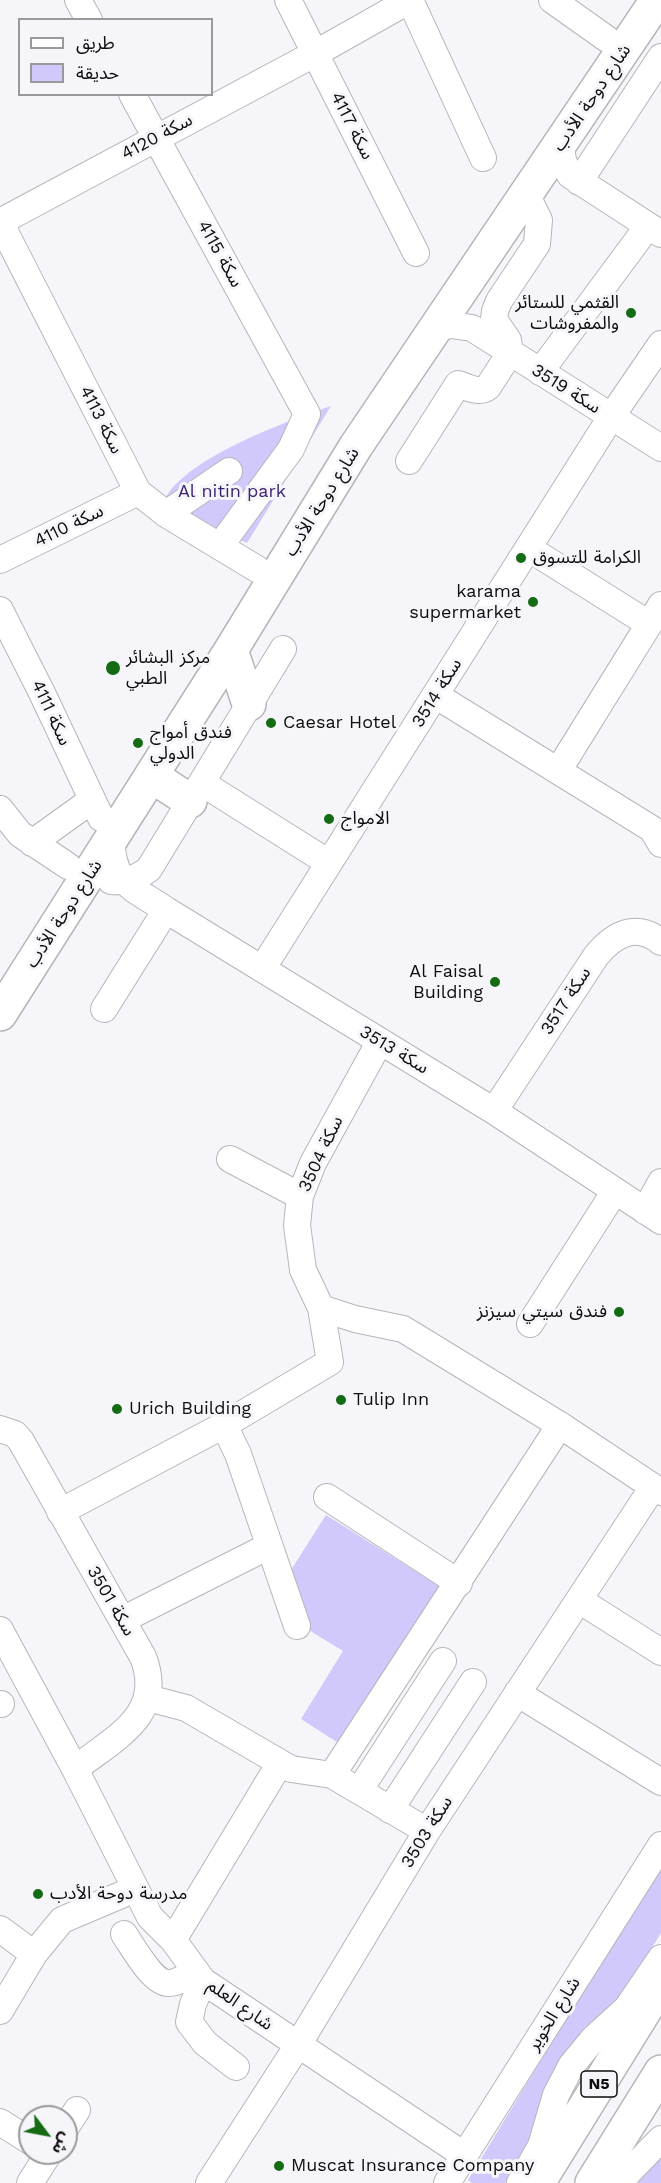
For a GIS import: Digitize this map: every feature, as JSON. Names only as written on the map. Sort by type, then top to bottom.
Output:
[{"type":"main road","name":"شارع دوحة الأدب","points":[[0,1014],[74,878],[101,819],[257,569],[607,39],[650,7]]},
{"type":"main road","name":"شارع دوحة الأدب","points":[[101,819],[152,776],[356,446],[562,142],[650,7]]},
{"type":"main road","points":[[231,650],[249,704]]},
{"type":"main road","points":[[152,776],[196,792]]},
{"type":"main road","name":"شارع دوحة الأدب","points":[[0,974],[74,878]]},
{"type":"main road","name":"N5","points":[[538,2183],[661,1984]]},
{"type":"main road","name":"N5","points":[[592,2183],[661,2072]]},
{"type":"street","points":[[78,0],[88,18]]},
{"type":"street","name":"سكة 4117","points":[[288,0],[416,253]]},
{"type":"street","points":[[410,0],[483,158]]},
{"type":"street","name":"سكة 4120","points":[[0,222],[410,0]]},
{"type":"street","points":[[552,0],[607,39]]},
{"type":"street","points":[[579,182],[661,57]]},
{"type":"street","name":"سكة 4115","points":[[133,96],[307,414],[291,449],[220,546]]},
{"type":"street","points":[[540,372],[654,230],[570,175],[564,166],[561,154],[562,142]]},
{"type":"street","points":[[409,461],[458,384],[478,391],[484,390],[510,353],[508,340],[494,320],[499,301],[537,244],[539,220],[526,194]]},
{"type":"street","name":"سكة 4113","points":[[0,222],[138,492],[166,514],[257,569]]},
{"type":"street","points":[[461,292],[462,311],[472,328]]},
{"type":"street","points":[[436,328],[451,325],[472,328]]},
{"type":"street","name":"سكة 3519","points":[[472,328],[661,448]]},
{"type":"street","name":"سكة 3514","points":[[262,969],[611,417],[661,344]]},
{"type":"street","points":[[166,514],[230,471]]},
{"type":"street","name":"سكة 4110","points":[[0,560],[138,492]]},
{"type":"street","points":[[528,549],[655,615],[558,771]]},
{"type":"street","name":"سكة 4111","points":[[0,610],[101,819]]},
{"type":"street","points":[[0,808],[10,823],[74,878],[124,882],[137,878],[149,869],[283,649]]},
{"type":"street","points":[[435,695],[658,829]]},
{"type":"street","points":[[196,792],[329,863]]},
{"type":"street","points":[[32,843],[101,819],[116,870],[124,882]]},
{"type":"street","points":[[104,1009],[160,907],[151,887],[149,869]]},
{"type":"street","name":"سكة 3513","points":[[124,882],[160,907],[494,1111],[653,1216]]},
{"type":"street","name":"سكة 3517","points":[[494,1111],[605,945],[620,935],[637,931],[651,934],[661,942]]},
{"type":"street","name":"سكة 3504","points":[[224,1425],[330,1362],[321,1308],[303,1270],[297,1225],[300,1196],[313,1163],[380,1041]]},
{"type":"street","points":[[230,1159],[300,1196]]},
{"type":"street","points":[[653,1216],[661,1182]]},
{"type":"street","points":[[530,1324],[615,1191]]},
{"type":"street","points":[[321,1308],[403,1329],[560,1425],[657,1490]]},
{"type":"street","points":[[60,1512],[224,1425],[238,1454],[297,1626]]},
{"type":"street","points":[[332,1775],[560,1425]]},
{"type":"street","name":"سكة 3501","points":[[0,1429],[15,1434],[21,1441],[122,1620],[148,1669],[148,1698]]},
{"type":"street","name":"سكة 3503","points":[[209,2183],[298,2045],[427,1831],[579,1600],[657,1490]]},
{"type":"street","points":[[327,1497],[459,1583]]},
{"type":"street","points":[[122,1620],[269,1546]]},
{"type":"street","points":[[579,1600],[661,1652]]},
{"type":"street","name":"شارع العلم","points":[[0,1630],[75,1769],[150,1917],[173,1940],[199,1975],[298,2045],[464,2155]]},
{"type":"street","points":[[359,1791],[443,1661]]},
{"type":"street","points":[[390,1810],[473,1682]]},
{"type":"street","points":[[518,1693],[661,1782]]},
{"type":"street","points":[[75,1769],[135,1722],[148,1698],[186,1708],[291,1769],[332,1775],[427,1831]]},
{"type":"street","points":[[173,1940],[280,1763]]},
{"type":"street","name":"شارع الخوير","points":[[447,2183],[661,1845]]},
{"type":"street","points":[[0,2011],[34,1954],[62,1920],[135,1889]]},
{"type":"street","points":[[1,1931],[34,1954]]},
{"type":"street","points":[[124,1934],[148,1969],[159,1980],[168,1984],[199,1975],[189,2022],[205,2043],[236,2067]]},
{"type":"street","points":[[520,2183],[541,2146],[556,2095],[567,2072],[588,2044],[621,2015],[661,1958]]},
{"type":"street","points":[[0,2122],[18,2133]]},
{"type":"street","points":[[618,2183],[661,2139]]},
{"type":"street","points":[[30,2183],[41,2165]]},
{"type":"green space","name":"Al nitin park","points":[[331,406],[247,543],[173,509],[165,499],[176,484],[215,456],[265,431]]},
{"type":"green space","points":[[326,1515],[442,1588],[343,1746],[301,1719],[343,1651],[299,1624],[284,1581]]},
{"type":"green space","points":[[661,1864],[661,1933],[620,1999],[584,2028],[551,2083],[538,2133],[505,2183],[472,2183],[468,2180]]},
{"type":"green space","points":[[661,2158],[661,2183],[638,2183],[648,2169]]},
{"type":"place","name":"القثمي للستائر والمفروشات","points":[[631,313]]},
{"type":"place","name":"الكرامة للتسوق","points":[[521,558]]},
{"type":"place","name":"karama supermarket","points":[[533,602]]},
{"type":"place","name":"مركز البشائر الطبي","points":[[113,668]]},
{"type":"place","name":"Caesar Hotel","points":[[271,723]]},
{"type":"place","name":"فندق أمواج الدولي","points":[[138,743]]},
{"type":"place","name":"الامواج","points":[[329,819]]},
{"type":"place","name":"Al Faisal Building","points":[[495,982]]},
{"type":"place","name":"فندق سيتي سيزنز","points":[[619,1312]]},
{"type":"place","name":"Tulip Inn","points":[[341,1400]]},
{"type":"place","name":"Urich Building","points":[[117,1409]]},
{"type":"place","name":"مدرسة دوحة الأدب","points":[[38,1894]]},
{"type":"place","name":"Muscat Insurance Company","points":[[279,2166]]}]
